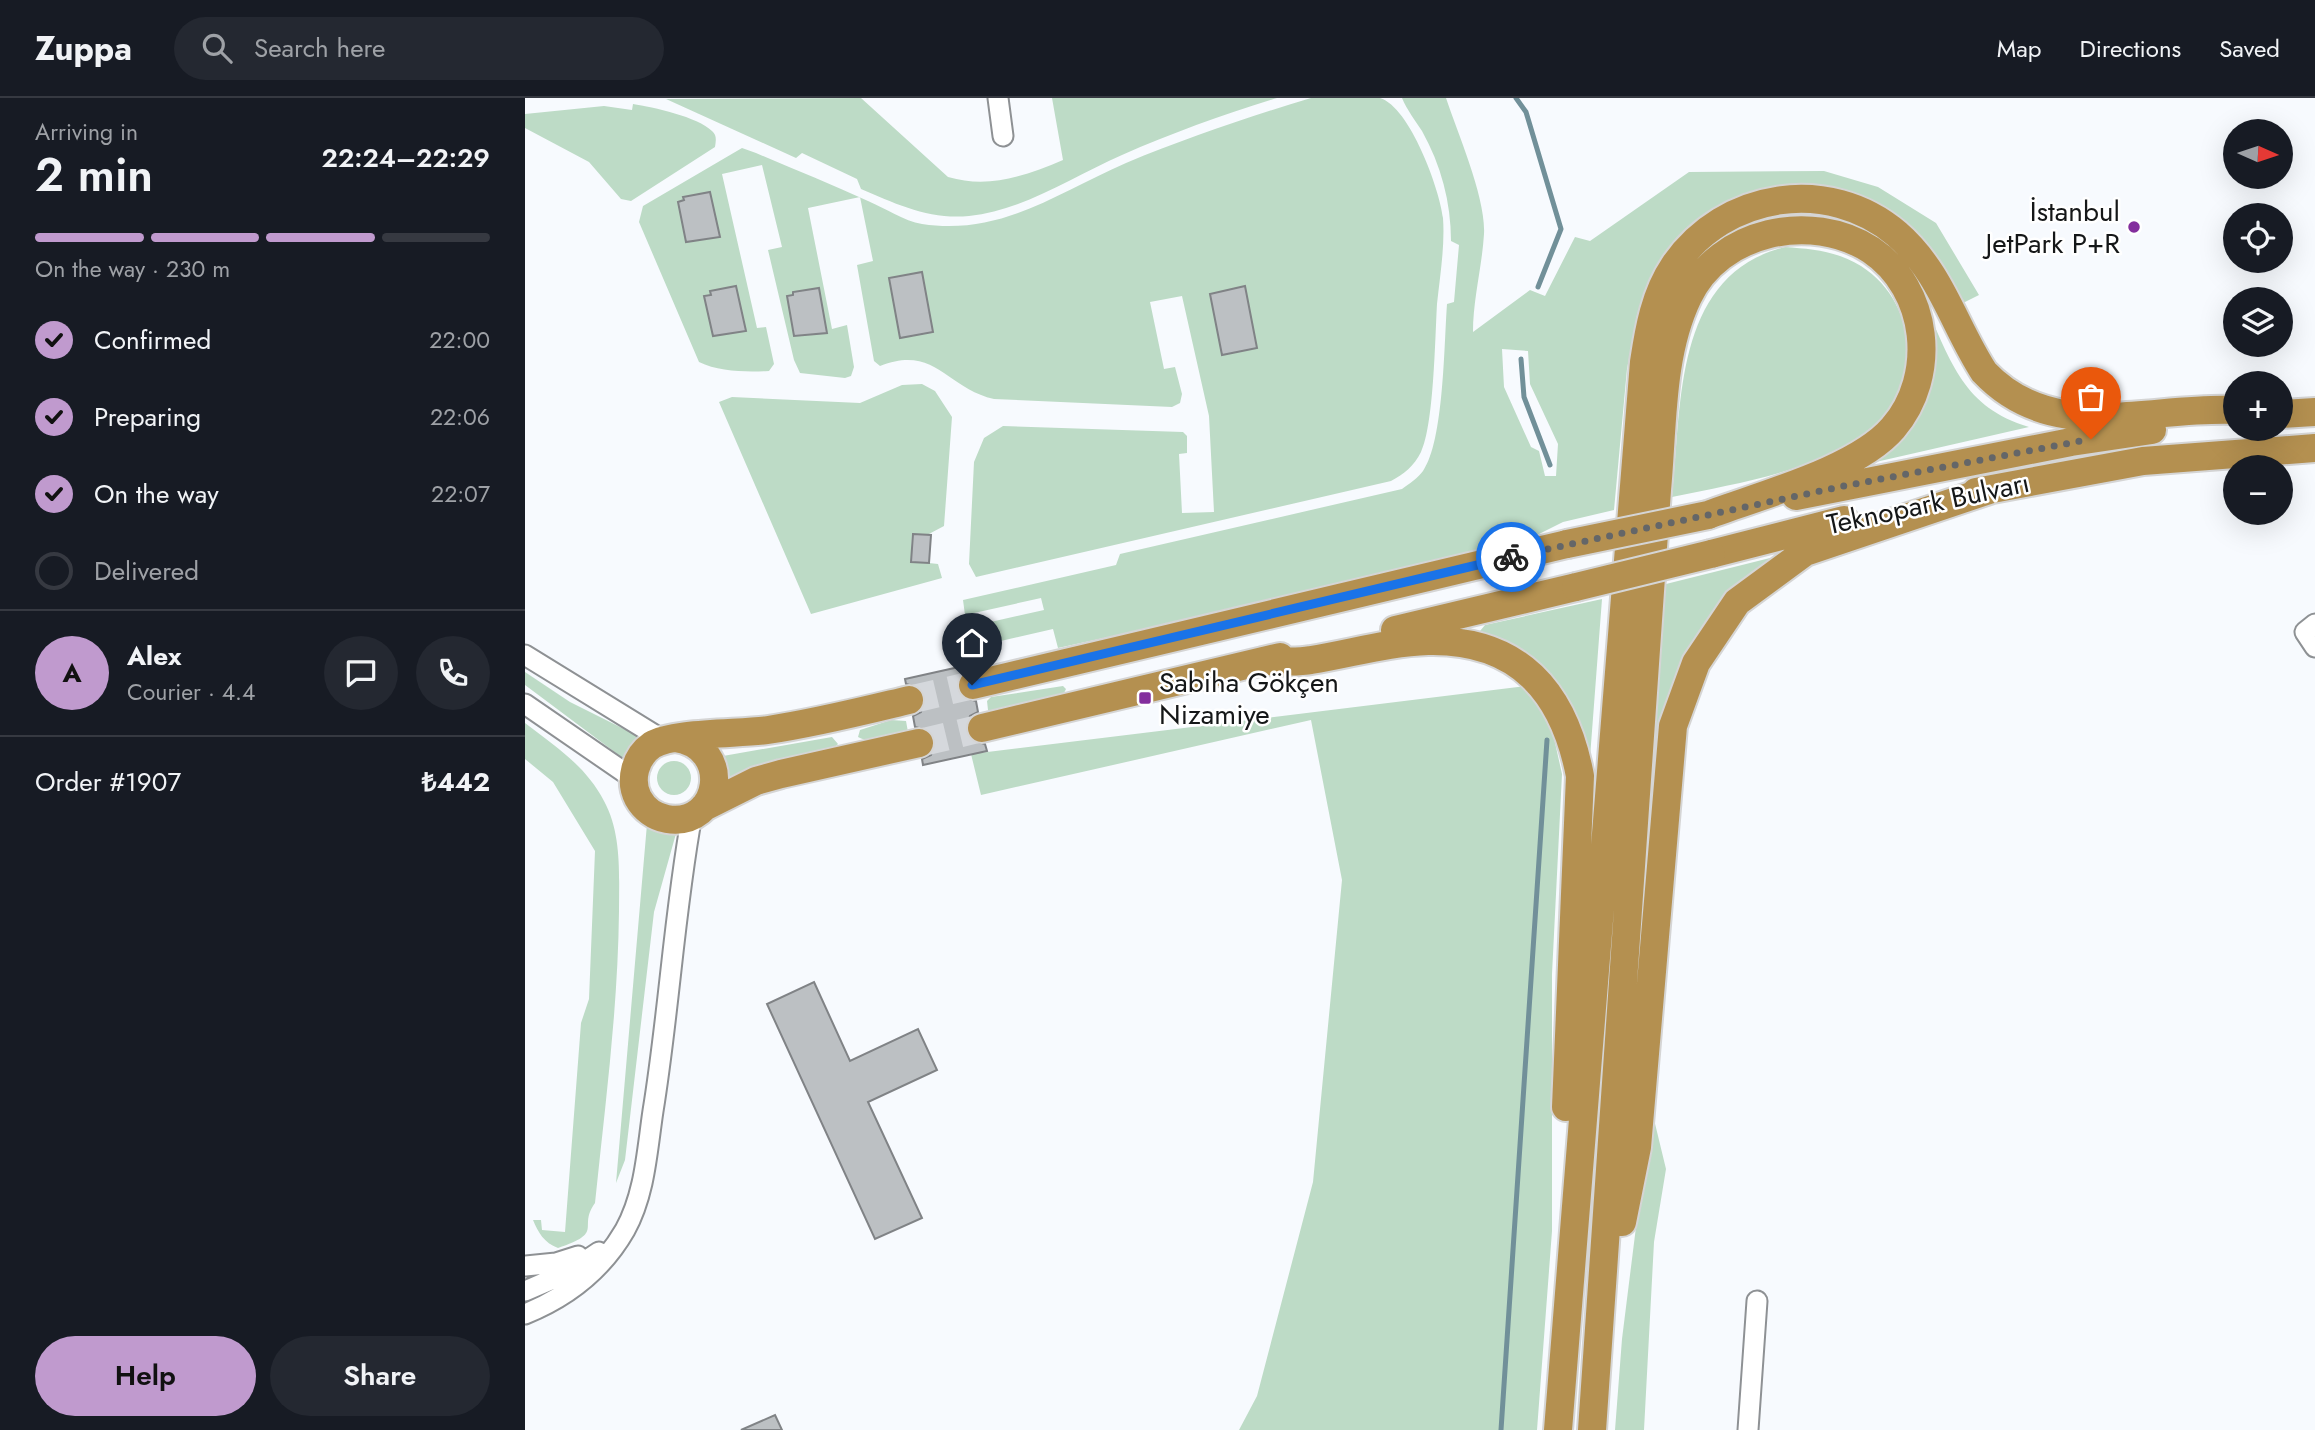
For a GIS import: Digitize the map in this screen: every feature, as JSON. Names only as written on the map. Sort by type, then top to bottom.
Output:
[{"type":"highway","points":[[1558,1430],[1644,362],[1654,309],[1673,267],[1697,241],[1752,208],[1807,197],[1840,202],[1878,219],[1916,253],[1930,271],[1984,372],[1996,385],[2027,406],[2059,415],[2093,416],[2223,411]]},
{"type":"highway","points":[[972,685],[1567,544],[1708,515],[1858,457],[1893,428],[1915,392],[1920,371],[1921,334],[1911,297],[1885,262],[1853,241],[1818,233],[1776,232],[1759,235],[1724,254],[1704,272],[1689,294],[1675,334],[1666,384],[1657,490],[1599,1338],[1592,1430]]},
{"type":"highway","points":[[2293,413],[2315,412]]},
{"type":"highway","name":"Teknopark Bulvarı","points":[[1708,515],[2071,442],[2223,421]]},
{"type":"highway","name":"Teknopark Bulvarı","points":[[1263,661],[1576,587],[1862,515],[2143,461],[2315,448]]},
{"type":"highway","points":[[1599,1338],[1637,1147],[1673,726],[1696,663],[1737,602],[1805,552],[1992,489]]},
{"type":"highway","points":[[982,728],[1263,661],[1310,661],[1376,647],[1426,641],[1467,645],[1520,665],[1550,693],[1563,715],[1573,741],[1580,776],[1566,1075],[1563,1354]]},
{"type":"highway","points":[[909,700],[767,730],[669,739],[642,755],[634,779],[639,800],[652,813],[670,820],[698,811],[756,781],[919,743]]},
{"type":"highway","points":[[669,739],[697,746],[712,763],[714,786],[698,811]]},
{"type":"street","points":[[998,98],[1003,136]]},
{"type":"street","points":[[2315,624],[2305,632],[2315,647]]},
{"type":"street","points":[[525,655],[669,739]]},
{"type":"street","points":[[525,704],[634,779]]},
{"type":"street","points":[[525,1314],[562,1297],[603,1262],[626,1228],[638,1198],[669,1014],[677,913],[698,811]]},
{"type":"street","points":[[525,1266],[556,1263],[592,1247],[611,1235],[638,1198]]},
{"type":"street","points":[[525,1291],[569,1272],[604,1248],[622,1227],[638,1198]]},
{"type":"street","points":[[1748,1430],[1757,1301]]},
{"type":"green space","points":[[861,98],[948,177],[978,182],[1021,176],[1063,160],[1052,98],[1277,98],[1160,139],[1028,200],[989,213],[955,217],[913,210],[887,200],[861,189],[857,179],[802,153],[796,158],[666,99]]},
{"type":"green space","points":[[1311,98],[1380,98],[1402,117],[1422,151],[1443,218],[1431,402],[1421,452],[1408,469],[1391,481],[976,577],[969,564],[974,462],[984,438],[1003,426],[1183,432],[1187,436],[1187,453],[1179,454],[1182,513],[1214,512],[1209,416],[1182,296],[1150,302],[1164,369],[1175,367],[1182,394],[1180,403],[1172,407],[994,399],[978,394],[928,364],[914,360],[880,366],[874,361],[857,265],[873,261],[860,197],[922,224],[977,224],[1028,209],[1126,163],[1287,105]]},
{"type":"green space","points":[[1402,98],[1446,98],[1476,185],[1484,234],[1473,332],[1530,290],[1545,296],[1575,237],[1590,241],[1689,172],[1824,171],[1878,187],[1936,223],[1979,295],[1961,304],[1915,235],[1771,191],[1649,284],[1637,315],[1627,369],[1614,510],[1563,522],[1535,536],[1461,556],[1455,555],[1259,604],[1058,648],[1053,629],[966,649],[964,638],[953,640],[951,631],[1044,610],[1041,598],[965,615],[963,600],[1116,565],[1120,554],[1402,489],[1421,474],[1430,457],[1439,416],[1447,304],[1454,302],[1459,245],[1451,241],[1447,198],[1435,157]],"holes":[[[1502,349],[1528,351],[1530,384],[1558,444],[1556,476],[1545,476],[1539,451],[1531,447],[1504,387]]]},
{"type":"green space","points":[[633,104],[697,121],[715,134],[716,140],[715,147],[631,201],[621,199],[589,162],[525,128],[525,114],[604,106],[632,110]]},
{"type":"green space","points":[[742,148],[859,197],[808,208],[832,329],[847,325],[854,367],[851,376],[845,378],[800,373],[794,360],[768,250],[782,247],[762,165],[722,174],[757,328],[766,327],[774,364],[769,371],[742,371],[724,370],[699,362],[639,222],[643,206]]},
{"type":"green space","points":[[1785,247],[1815,250],[1843,257],[1861,266],[1880,282],[1894,301],[1903,323],[1907,345],[1906,369],[1899,391],[1888,412],[1870,433],[1828,455],[1763,477],[1672,497],[1683,384],[1690,348],[1703,314],[1721,285],[1748,262]]},
{"type":"green space","points":[[1925,305],[1952,364],[1974,395],[1989,408],[2029,427],[1867,464],[1893,438]]},
{"type":"green space","points":[[922,384],[935,391],[952,417],[944,526],[927,535],[912,534],[911,561],[938,564],[942,578],[811,614],[719,402],[732,397],[860,403],[902,385]]},
{"type":"green space","points":[[1770,558],[1774,566],[1677,680],[1655,749],[1658,586]]},
{"type":"green space","points":[[1602,599],[1588,784],[1575,717],[1560,688],[1549,674],[1529,659],[1475,637],[1485,625]]},
{"type":"green space","points":[[525,672],[570,702],[638,736],[624,759],[525,685]]},
{"type":"green space","points":[[1063,686],[1066,689],[1064,693],[998,714],[988,710],[987,701],[991,697]]},
{"type":"green space","points":[[1527,686],[1552,729],[1562,774],[1552,974],[1552,1231],[1537,1430],[1239,1430],[1257,1396],[1313,1182],[1342,880],[1311,720],[981,795],[971,754]]},
{"type":"green space","points":[[891,720],[906,721],[908,732],[876,740],[858,737],[860,730]]},
{"type":"green space","points":[[525,723],[579,767],[597,789],[614,827],[619,869],[616,984],[595,1203],[588,1218],[588,1229],[582,1238],[558,1248],[542,1237],[533,1220],[541,1220],[542,1230],[565,1232],[581,1023],[589,999],[595,851],[553,782],[525,759]]},
{"type":"green space","points":[[832,737],[838,744],[834,748],[729,777],[723,756]]},
{"type":"green space","points":[[674,761],[686,766],[691,778],[686,790],[674,795],[662,790],[657,778],[662,766]]},
{"type":"green space","points":[[647,824],[677,830],[654,912],[625,1160],[616,1183]]},
{"type":"green space","points":[[1651,1107],[1666,1169],[1654,1242],[1644,1430],[1615,1430],[1622,1339]]},
{"type":"building","points":[[710,192],[720,237],[686,242],[678,202],[684,200],[683,197]]},
{"type":"building","points":[[922,272],[933,332],[900,338],[889,278]]},
{"type":"building","points":[[736,286],[746,331],[713,336],[704,296],[711,295],[710,291]]},
{"type":"building","points":[[1245,286],[1257,348],[1222,355],[1210,294]]},
{"type":"building","points":[[819,288],[827,333],[794,336],[787,296],[793,295],[793,292]]},
{"type":"building","points":[[913,534],[931,535],[929,563],[911,562]]},
{"type":"building","points":[[968,665],[969,669],[957,680],[957,688],[961,697],[976,701],[978,712],[970,716],[966,731],[970,740],[985,744],[987,751],[923,765],[922,759],[931,755],[935,740],[931,731],[915,727],[913,716],[921,712],[925,697],[921,688],[906,684],[905,679]]},
{"type":"building","points":[[814,982],[850,1061],[918,1029],[937,1070],[868,1102],[922,1218],[875,1239],[767,1004]]},
{"type":"building","points":[[775,1415],[782,1430],[741,1430]]},
{"type":"waterway","points":[[1516,98],[1526,112],[1561,229],[1538,287]]},
{"type":"waterway","points":[[1521,359],[1524,397],[1550,465]]},
{"type":"waterway","points":[[1501,1430],[1547,740]]},
{"type":"tunnel","points":[[909,700],[973,685]]},
{"type":"tunnel","points":[[919,743],[982,728]]},
{"type":"way so far","points":[[1511,557],[1839,487],[2091,439]]},
{"type":"place","name":"İstanbul JetPark P+R","points":[[2134,227]]},
{"type":"place","name":"Sabiha Gökçen Nizamiye","points":[[1145,698]]},
{"type":"route","points":[[972,685],[1511,557]]}]
